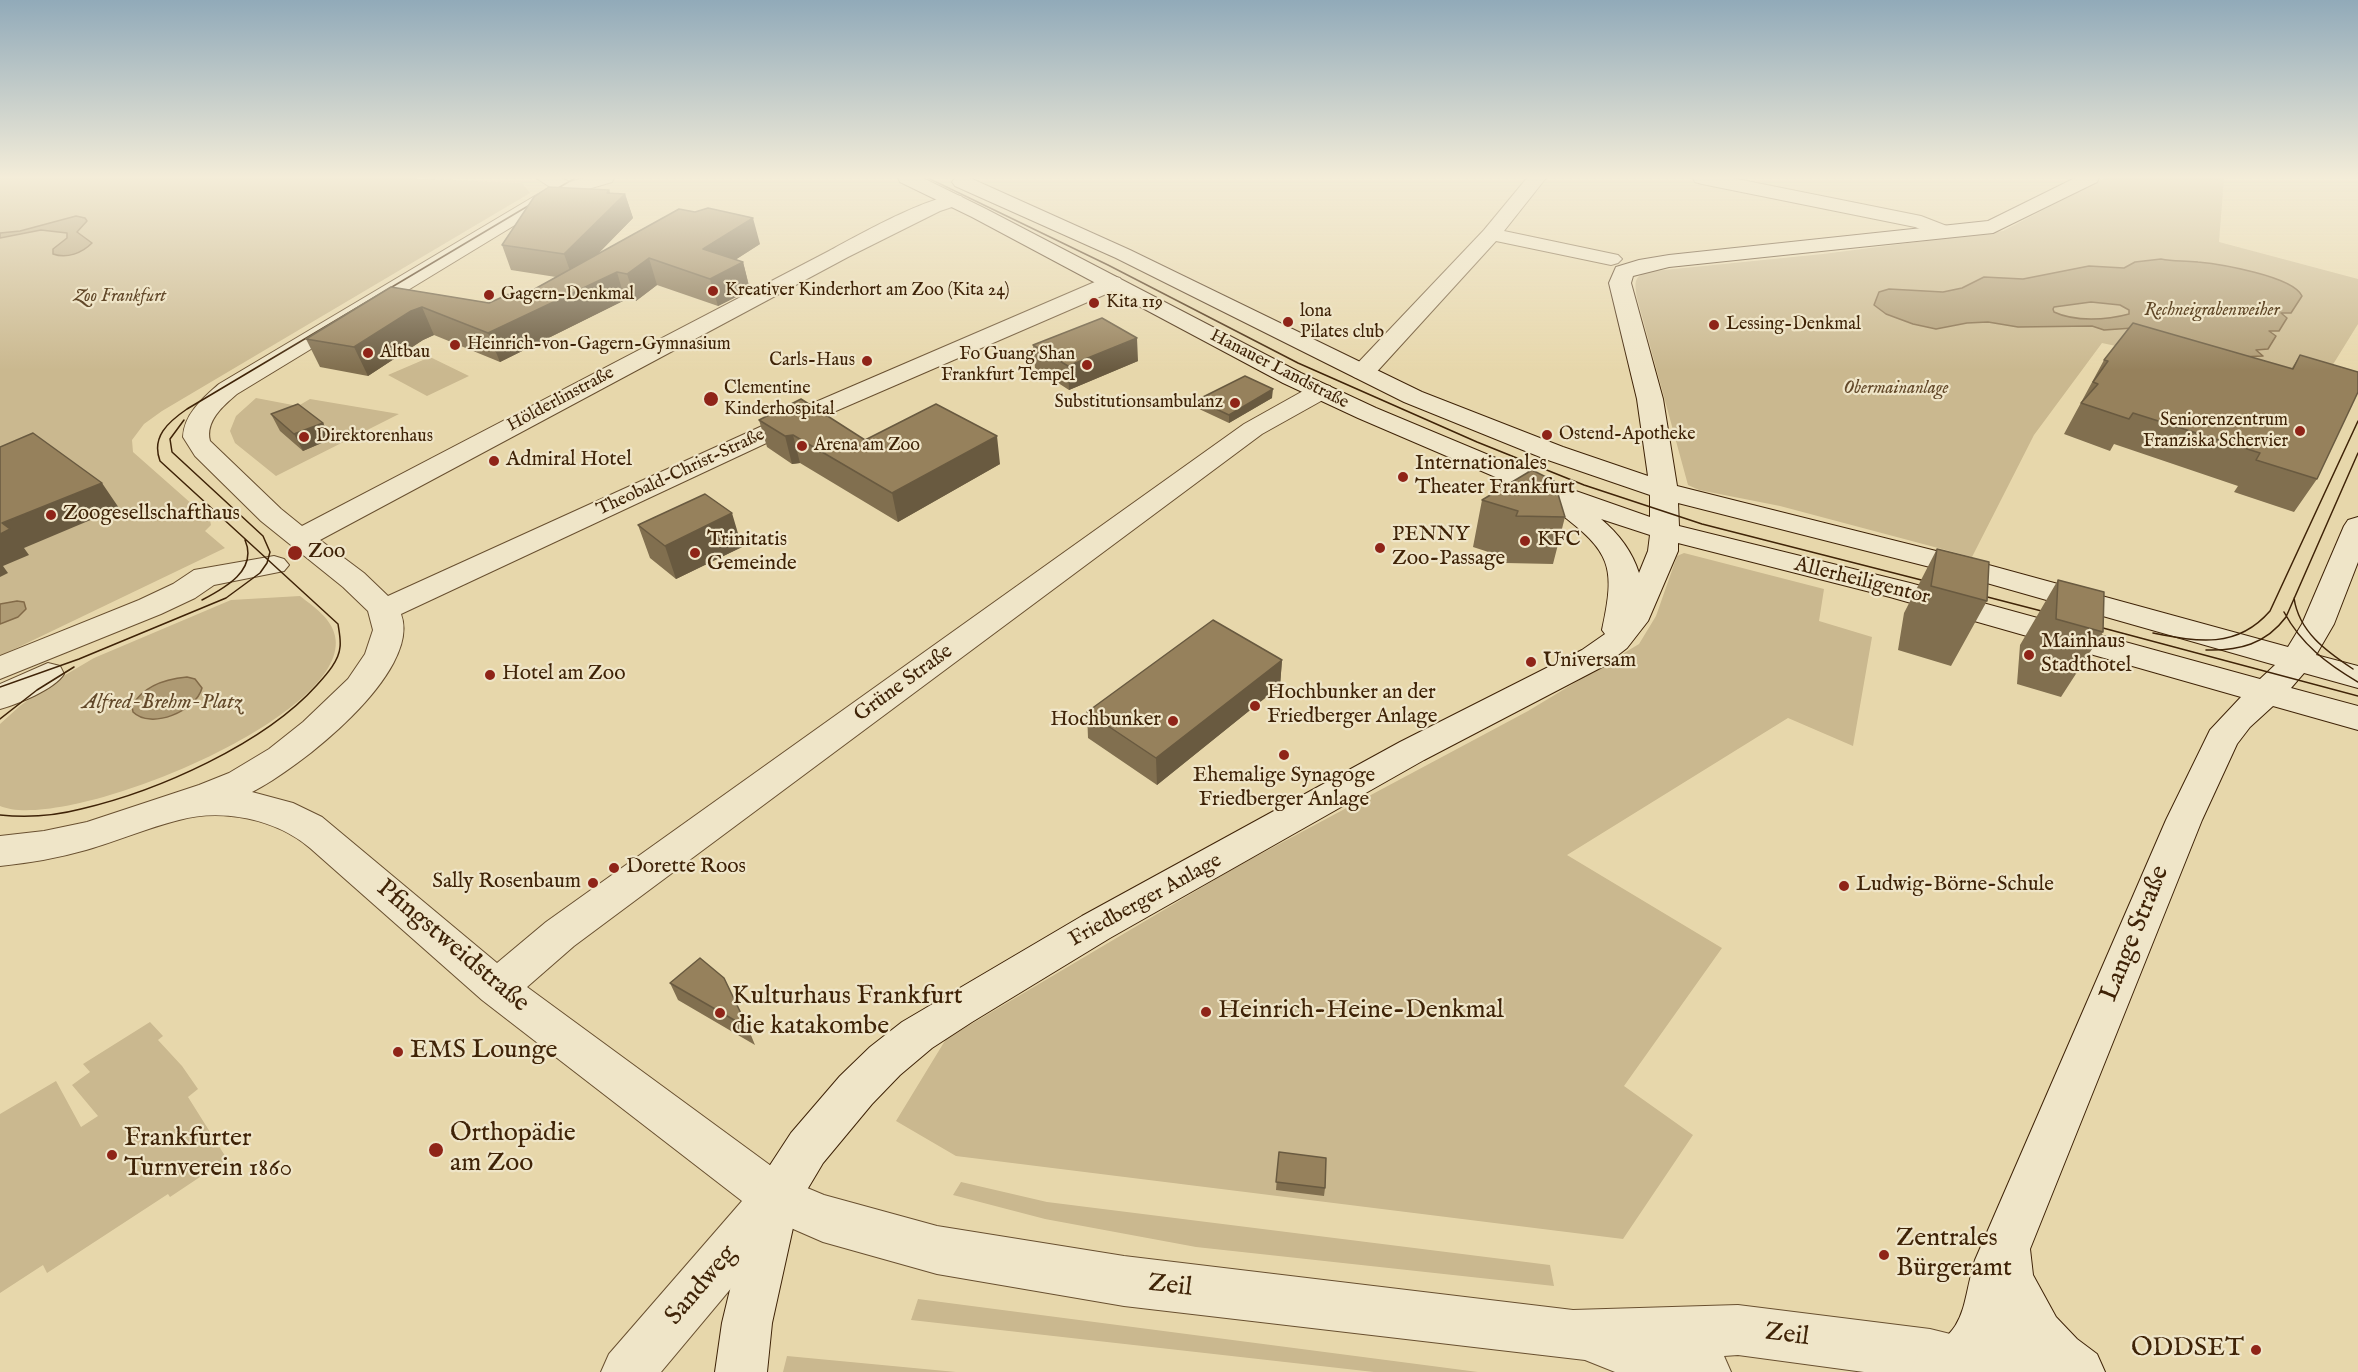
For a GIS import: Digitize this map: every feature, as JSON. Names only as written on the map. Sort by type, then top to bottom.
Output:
[{"type":"main road","points":[[0,851],[41,846],[80,837],[222,791],[259,773],[295,746],[363,684],[385,643],[388,629],[383,610],[361,588],[269,513],[252,493],[197,441],[197,431],[204,413],[228,390],[462,242]]},
{"type":"main road","name":"Hölderlinstraße","points":[[299,539],[862,242]]},
{"type":"main road","name":"Hanauer Landstraße","points":[[1043,242],[1112,283],[1321,391],[1545,490],[1632,521],[1665,527]]},
{"type":"main road","name":"Hanauer Landstraße","points":[[1092,242],[1123,254],[1413,397],[1480,425],[1664,490]]},
{"type":"main road","points":[[1362,372],[1483,242]]},
{"type":"main road","points":[[1530,242],[1611,259]]},
{"type":"main road","points":[[1665,527],[1664,490],[1650,399],[1620,283],[1624,272],[1639,266],[1669,261],[1850,242]]},
{"type":"main road","name":"Theobald-Christ-Straße","points":[[383,610],[813,412],[1112,283]]},
{"type":"main road","name":"Grüne Straße","points":[[497,988],[545,945],[1253,429],[1321,391]]},
{"type":"main road","points":[[1545,490],[1591,525],[1607,540],[1617,557],[1624,574],[1624,596],[1616,640]]},
{"type":"main road","name":"Allerheiligentor","points":[[1664,490],[1770,520],[1953,564],[2358,677]]},
{"type":"main road","name":"Allerheiligentor","points":[[1665,527],[1680,519],[1726,514],[1770,520]]},
{"type":"main road","name":"Lange Straße","points":[[2012,1372],[1998,1327],[2000,1266],[2184,820],[2223,739],[2238,719],[2284,676],[2307,646],[2358,526]]},
{"type":"main road","name":"Allerheiligentor","points":[[1665,527],[2267,691],[2358,718]]},
{"type":"main road","name":"Friedberger Anlage","points":[[741,1372],[747,1323],[776,1198],[807,1148],[845,1102],[885,1061],[917,1035],[1096,927],[1412,751],[1593,658],[1616,640],[1632,621],[1663,551],[1665,527]]},
{"type":"main road","points":[[0,698],[48,669],[148,621],[184,591],[206,577],[274,565]]},
{"type":"main road","points":[[0,668],[48,669]]},
{"type":"main road","name":"Pfingstweidstraße","points":[[259,773],[278,787],[332,845]]},
{"type":"main road","name":"Pfingstweidstraße","points":[[176,806],[226,804],[275,812],[304,824],[332,845],[497,988],[776,1198]]},
{"type":"main road","name":"Zeil","points":[[776,1198],[823,1218],[937,1250],[1124,1281],[1573,1335],[1738,1330],[1929,1355],[1965,1369]]},
{"type":"main road","name":"Sandweg","points":[[627,1372],[776,1198]]},
{"type":"main road","points":[[1965,1369],[1981,1336],[2000,1266]]},
{"type":"main road","points":[[2000,1266],[2038,1335],[2059,1357],[2079,1372]]},
{"type":"main road","name":"Zeil","points":[[1573,1335],[1706,1372]]},
{"type":"main road","points":[[1829,1342],[1869,1372]]},
{"type":"green space","name":"Zoo Frankfurt","points":[[0,242],[447,242],[162,411],[144,424],[132,440],[133,452],[210,520],[211,525],[205,531],[225,548],[0,656]]},
{"type":"green space","name":"Obermainanlage","points":[[1917,242],[2219,242],[2358,279],[2358,324],[2324,379],[2223,369],[2102,343],[2034,435],[1972,557],[1780,506],[1699,490],[1688,485],[1637,298],[1637,279],[1642,274],[1654,271]]},
{"type":"green space","points":[[430,357],[469,376],[427,396],[388,375]]},
{"type":"green space","points":[[256,398],[298,406],[310,399],[399,414],[276,476],[235,443],[230,431],[236,416]]},
{"type":"green space","points":[[1684,553],[1824,589],[1819,621],[1872,637],[1853,746],[1788,718],[1567,855],[1722,948],[1624,1086],[1693,1135],[1623,1239],[956,1156],[896,1121],[946,1039],[1238,866],[1528,711],[1639,644],[1656,616],[1677,556]]},
{"type":"green space","name":"Alfred-Brehm-Platz","points":[[300,596],[321,613],[333,630],[335,636],[328,667],[299,700],[254,732],[199,762],[139,786],[82,802],[34,810],[0,806],[0,724],[21,705],[94,658],[231,600]]},
{"type":"green space","name":"Frankfurter Turnverein 1860","points":[[150,1022],[163,1036],[158,1040],[182,1066],[198,1089],[188,1097],[227,1159],[170,1197],[168,1194],[47,1273],[43,1265],[0,1293],[0,1114],[56,1081],[81,1127],[98,1116],[72,1085],[90,1072],[83,1064]]},
{"type":"green space","points":[[961,1182],[1047,1202],[1550,1265],[1554,1286],[1196,1247],[1045,1219],[953,1195]]},
{"type":"green space","points":[[918,1299],[1478,1372],[1374,1372],[911,1320]]},
{"type":"green space","points":[[787,1356],[956,1372],[783,1372]]},
{"type":"water","points":[[62,242],[92,243],[84,250],[64,256],[53,254],[53,249]]},
{"type":"water","name":"Rechneigrabenweiher","points":[[2161,259],[2238,268],[2285,283],[2296,289],[2302,296],[2291,313],[2281,313],[2287,318],[2279,331],[2269,331],[2276,336],[2268,349],[2256,350],[2263,356],[2218,358],[2133,328],[2104,330],[2092,326],[2018,327],[1988,322],[1967,323],[1936,329],[1913,324],[1886,314],[1874,305],[1879,292],[1889,289],[1943,292],[1962,288],[1984,277],[2023,279],[2089,266],[2124,268],[2135,262]],"holes":[[[2091,302],[2120,305],[2129,310],[2129,314],[2101,319],[2071,317],[2054,312],[2053,309]]]},
{"type":"water","points":[[24,602],[26,609],[18,617],[0,624],[0,604]]},
{"type":"water","points":[[187,677],[195,679],[202,688],[191,704],[182,710],[172,715],[151,719],[133,712],[132,706],[148,689],[163,682]]},
{"type":"building","points":[[504,242],[576,242],[564,254],[502,245]]},
{"type":"building","points":[[619,242],[714,242],[703,249],[743,262],[710,279],[649,258],[627,274],[617,272],[488,333],[422,307],[411,311],[354,347],[306,339],[391,287],[489,303],[518,290],[522,296]]},
{"type":"building","points":[[1102,318],[1137,338],[1068,366],[1033,345]]},
{"type":"building","points":[[2133,323],[2293,369],[2300,355],[2358,372],[2358,392],[2317,479],[2256,460],[2260,453],[2133,413],[2129,419],[2081,403],[2098,384],[2093,382],[2108,361],[2104,360]]},
{"type":"building","name":"Substitutionsambulanz","points":[[1245,376],[1273,389],[1229,415],[1197,400]]},
{"type":"building","points":[[801,399],[865,440],[936,404],[997,436],[892,493],[793,435],[785,436],[759,420]]},
{"type":"building","points":[[298,404],[323,423],[294,434],[271,414]]},
{"type":"building","points":[[33,433],[102,483],[2,523],[10,529],[0,534],[0,447]]},
{"type":"building","points":[[1532,470],[1554,481],[1565,517],[1516,516],[1518,511],[1482,500]]},
{"type":"building","points":[[705,494],[732,513],[665,546],[638,525]]},
{"type":"building","points":[[1937,549],[1989,562],[1987,601],[1931,586]]},
{"type":"building","points":[[2058,580],[2104,592],[2103,632],[2056,619]]},
{"type":"building","name":"Hochbunker","points":[[1213,620],[1282,660],[1156,758],[1087,712]]},
{"type":"building","points":[[700,958],[724,978],[748,1028],[670,983]]},
{"type":"building","points":[[1279,1152],[1326,1158],[1325,1188],[1276,1182]]},
{"type":"tram line","points":[[268,560],[160,461],[158,445],[163,431],[187,409],[467,242]]},
{"type":"tram line","points":[[1060,242],[1298,363],[1477,442],[1584,485],[1702,524],[1937,584]]},
{"type":"tram line","points":[[184,420],[170,439],[172,452],[263,536],[270,552],[268,560]]},
{"type":"tram line","points":[[2153,633],[2186,639],[2216,640],[2244,632],[2270,611],[2358,421]]},
{"type":"tram line","points":[[2294,598],[2358,453]]},
{"type":"tram line","points":[[202,600],[229,584],[243,569],[248,551],[245,540]]},
{"type":"tram line","points":[[0,687],[79,659],[226,598],[260,573],[268,560]]},
{"type":"tram line","points":[[0,815],[51,815],[111,801],[143,790],[208,762],[269,727],[295,707],[332,668],[339,652],[338,624],[268,560]]},
{"type":"tram line","points":[[1972,593],[2057,615]]},
{"type":"tram line","points":[[2286,616],[2294,598]]},
{"type":"tram line","points":[[2294,598],[2302,621],[2315,640],[2353,669]]},
{"type":"tram line","points":[[2284,612],[2286,616]]},
{"type":"tram line","points":[[2206,650],[2230,649],[2261,640],[2270,634],[2286,616]]},
{"type":"tram line","points":[[2286,616],[2298,634],[2316,652],[2358,682]]},
{"type":"tram line","points":[[2088,624],[2358,696]]},
{"type":"tram line","points":[[0,719],[37,690],[74,667]]},
{"type":"place","name":"Kreativer Kinderhort am Zoo (Kita 24)","points":[[713,291]]},
{"type":"place","name":"Gagern-Denkmal","points":[[489,295]]},
{"type":"place","name":"Kita 119","points":[[1094,303]]},
{"type":"place","name":"lona Pilates club","points":[[1288,322]]},
{"type":"place","name":"Lessing-Denkmal","points":[[1714,325]]},
{"type":"place","name":"Heinrich-von-Gagern-Gymnasium","points":[[455,345]]},
{"type":"place","name":"Altbau","points":[[368,353]]},
{"type":"place","name":"Carls-Haus","points":[[867,361]]},
{"type":"place","name":"Fo Guang Shan Frankfurt Tempel","points":[[1087,365]]},
{"type":"place","name":"Clementine Kinderhospital","points":[[711,399]]},
{"type":"place","name":"Substitutionsambulanz","points":[[1235,403]]},
{"type":"place","name":"Seniorenzentrum Franziska Schervier","points":[[2300,431]]},
{"type":"place","name":"Ostend-Apotheke","points":[[1547,435]]},
{"type":"place","name":"Direktorenhaus","points":[[304,437]]},
{"type":"place","name":"Arena am Zoo","points":[[802,446]]},
{"type":"place","name":"Admiral Hotel","points":[[494,461]]},
{"type":"place","name":"Internationales Theater Frankfurt","points":[[1403,477]]},
{"type":"place","name":"Zoogesellschafthaus","points":[[51,515]]},
{"type":"place","name":"KFC","points":[[1525,541]]},
{"type":"place","name":"PENNY Zoo-Passage","points":[[1380,548]]},
{"type":"place","name":"Zoo","points":[[295,553]]},
{"type":"place","name":"Trinitatis Gemeinde","points":[[695,553]]},
{"type":"place","name":"Mainhaus Stadthotel","points":[[2029,655]]},
{"type":"place","name":"Universam","points":[[1531,662]]},
{"type":"place","name":"Hotel am Zoo","points":[[490,675]]},
{"type":"place","name":"Hochbunker an der Friedberger Anlage","points":[[1255,706]]},
{"type":"place","name":"Hochbunker","points":[[1173,721]]},
{"type":"place","name":"Ehemalige Synagoge Friedberger Anlage","points":[[1284,755]]},
{"type":"place","name":"Dorette Roos","points":[[614,868]]},
{"type":"place","name":"Sally Rosenbaum","points":[[593,883]]},
{"type":"place","name":"Ludwig-Börne-Schule","points":[[1844,886]]},
{"type":"place","name":"Heinrich-Heine-Denkmal","points":[[1206,1012]]},
{"type":"place","name":"Kulturhaus Frankfurt die katakombe","points":[[720,1013]]},
{"type":"place","name":"EMS Lounge","points":[[398,1052]]},
{"type":"place","name":"Orthopädie am Zoo","points":[[436,1150]]},
{"type":"place","name":"Frankfurter Turnverein 1860","points":[[112,1155]]},
{"type":"place","name":"Zentrales Bürgeramt","points":[[1884,1255]]},
{"type":"place","name":"ODDSET","points":[[2256,1350]]}]
